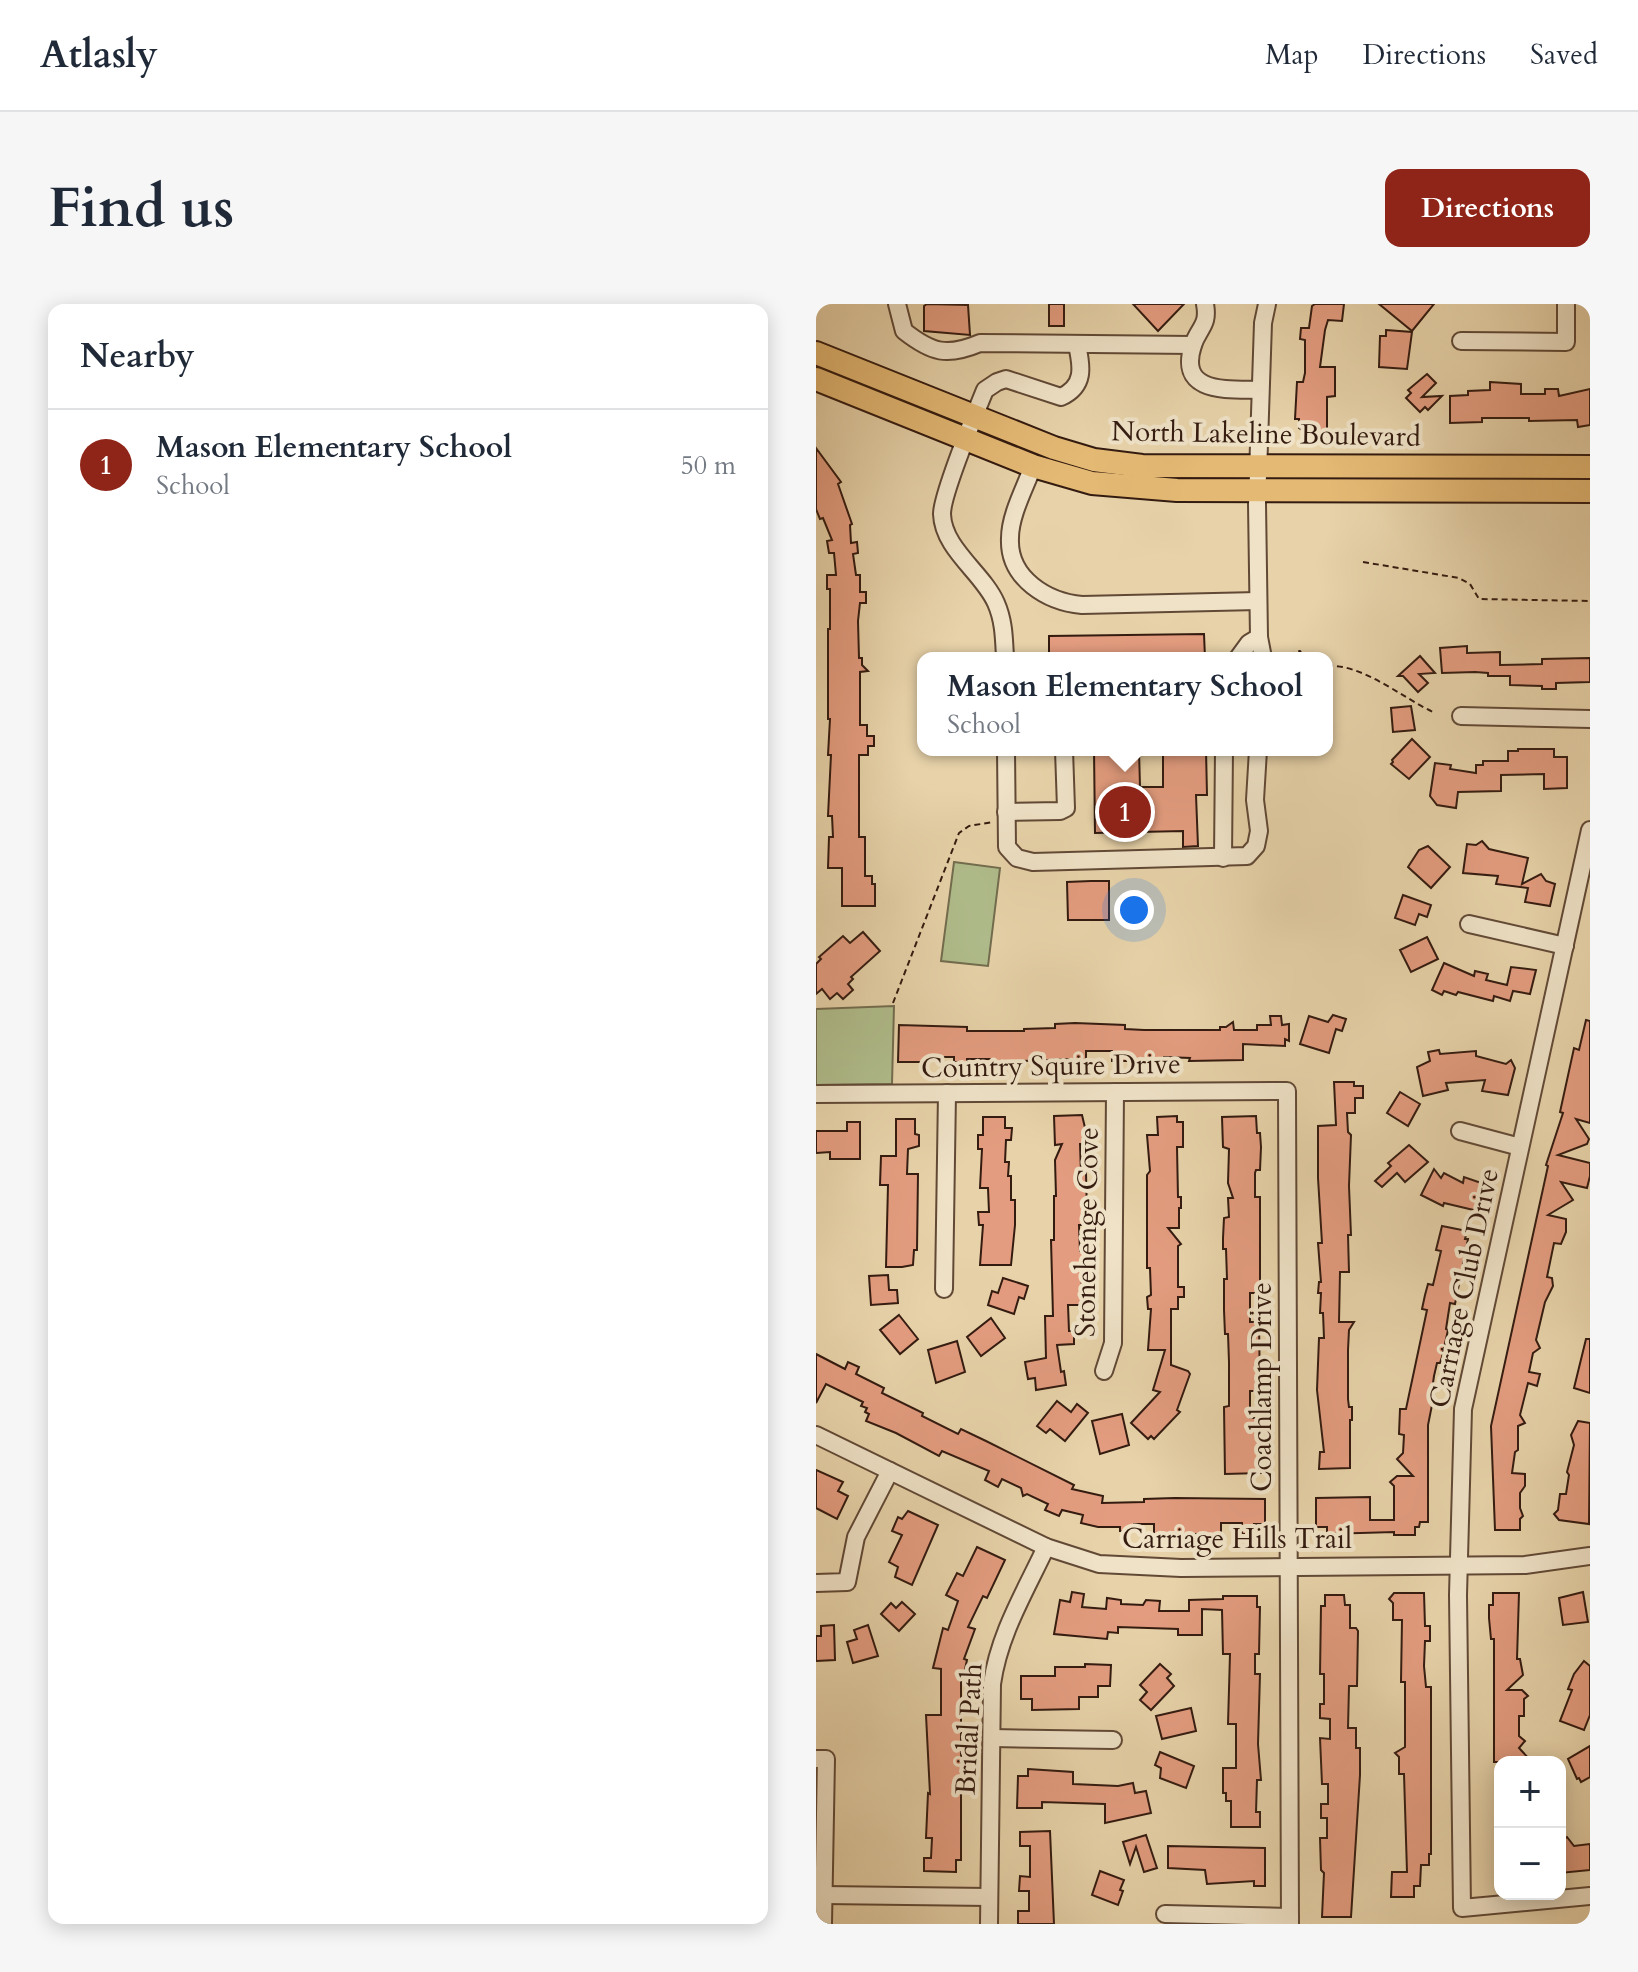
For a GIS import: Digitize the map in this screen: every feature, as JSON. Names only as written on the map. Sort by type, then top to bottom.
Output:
[{"type":"main road","name":"North Lakeline Boulevard","points":[[816,353],[1054,448],[1094,460],[1142,466],[1590,467]]},
{"type":"main road","name":"North Lakeline Boulevard","points":[[816,379],[1033,466],[1092,483],[1128,488],[1590,491]]},
{"type":"street","points":[[897,304],[904,331],[935,350],[949,353],[980,343],[1193,345]]},
{"type":"street","points":[[1205,304],[1207,317],[1193,345],[1191,368],[1198,381],[1207,388],[1260,390]]},
{"type":"street","points":[[1262,652],[1259,637],[1257,490],[1263,323],[1267,304]]},
{"type":"street","points":[[1461,341],[1566,342],[1566,304]]},
{"type":"street","points":[[1005,652],[1004,628],[996,603],[981,578],[952,544],[942,514],[948,489],[985,390],[1006,379],[1061,397],[1070,393],[1080,381],[1077,345]]},
{"type":"street","points":[[1033,466],[1011,528],[1010,545],[1020,571],[1036,590],[1068,604],[1082,605],[1258,601]]},
{"type":"street","points":[[1242,652],[1259,637]]},
{"type":"street","points":[[1461,716],[1590,719]]},
{"type":"street","points":[[1006,756],[1007,847],[1017,858],[1033,862],[1247,856],[1256,846],[1259,831],[1255,800],[1258,756]]},
{"type":"street","points":[[1006,818],[1066,808],[1064,756]]},
{"type":"street","points":[[1223,858],[1224,756]]},
{"type":"street","name":"Carriage Club Drive","points":[[1590,830],[1463,1409],[1459,1564],[1462,1908],[1590,1896]]},
{"type":"street","points":[[1469,924],[1565,946]]},
{"type":"street","name":"Country Squire Drive","points":[[816,1094],[1287,1091]]},
{"type":"street","name":"Coachlamp Drive","points":[[1287,1091],[1290,1920]]},
{"type":"street","name":"Stonehenge Cove","points":[[1104,1371],[1113,1343],[1115,1092]]},
{"type":"street","points":[[944,1289],[947,1093]]},
{"type":"street","points":[[1460,1131],[1520,1147]]},
{"type":"street","name":"Carriage Hills Trail","points":[[816,1435],[1046,1547],[1099,1564],[1181,1568],[1525,1565],[1590,1556]]},
{"type":"street","points":[[816,1583],[847,1582],[856,1537],[890,1471]]},
{"type":"street","name":"Bridal Path","points":[[989,1924],[992,1684],[995,1661],[1046,1547]]},
{"type":"street","points":[[992,1738],[1113,1740]]},
{"type":"street","points":[[816,1759],[826,1759],[823,1924]]},
{"type":"street","points":[[823,1895],[989,1897]]},
{"type":"street","points":[[1165,1914],[1290,1920]]},
{"type":"path","points":[[1363,562],[1459,578],[1470,584],[1479,599],[1590,601]]},
{"type":"path","points":[[1333,667],[1347,668],[1433,712]]},
{"type":"path","points":[[893,1003],[959,833],[969,826],[1006,818]]},
{"type":"green space","points":[[954,862],[1000,868],[988,966],[941,961]]},
{"type":"green space","points":[[894,1006],[892,1084],[816,1085],[816,1009]]},
{"type":"building","points":[[1049,304],[1064,304],[1064,326],[1049,326]]},
{"type":"building","points":[[1133,304],[1184,304],[1158,331]]},
{"type":"building","points":[[1344,304],[1342,321],[1328,320],[1320,367],[1335,367],[1335,396],[1327,397],[1327,437],[1305,437],[1305,432],[1299,428],[1299,419],[1295,419],[1297,382],[1303,382],[1305,373],[1305,340],[1300,339],[1301,328],[1309,328],[1312,306]]},
{"type":"building","points":[[1379,304],[1434,304],[1412,331]]},
{"type":"building","points":[[968,305],[970,335],[924,331],[924,306]]},
{"type":"building","points":[[1386,330],[1412,332],[1407,369],[1379,367],[1380,336],[1386,336]]},
{"type":"building","points":[[1427,374],[1436,383],[1422,397],[1442,396],[1428,410],[1425,407],[1420,412],[1406,398],[1411,393],[1408,390]]},
{"type":"building","points":[[1490,382],[1521,384],[1521,394],[1545,394],[1545,389],[1558,389],[1559,396],[1590,389],[1590,425],[1578,427],[1577,420],[1529,421],[1529,418],[1482,418],[1482,422],[1450,423],[1450,396],[1490,390]]},
{"type":"building","points":[[816,448],[841,482],[838,484],[852,524],[851,543],[857,542],[858,553],[853,554],[856,575],[860,575],[860,592],[866,592],[866,603],[860,603],[858,621],[859,658],[862,658],[862,665],[868,671],[860,672],[860,725],[867,725],[867,736],[874,736],[874,746],[868,746],[868,755],[859,755],[859,837],[865,837],[865,876],[872,876],[872,884],[875,884],[875,906],[842,906],[842,868],[828,868],[829,837],[833,837],[832,816],[828,816],[831,755],[828,755],[830,589],[827,589],[827,575],[836,575],[834,553],[829,553],[827,541],[832,540],[816,509]]},
{"type":"building","points":[[1204,634],[1205,652],[1049,652],[1049,636]]},
{"type":"building","points":[[1467,646],[1467,653],[1500,652],[1500,665],[1542,664],[1542,659],[1590,658],[1590,682],[1556,683],[1556,689],[1542,689],[1542,686],[1510,685],[1510,676],[1488,676],[1488,673],[1475,672],[1442,673],[1440,648]]},
{"type":"building","points":[[1420,656],[1435,673],[1419,674],[1428,683],[1418,692],[1403,676],[1398,676]]},
{"type":"building","points":[[1411,706],[1415,730],[1393,732],[1391,708]]},
{"type":"building","points":[[1412,739],[1430,757],[1409,779],[1391,764]]},
{"type":"building","points":[[1554,749],[1554,757],[1567,757],[1567,788],[1544,789],[1544,774],[1501,775],[1501,791],[1458,792],[1456,808],[1437,805],[1430,796],[1435,763],[1476,773],[1476,765],[1483,765],[1483,761],[1508,761],[1508,751]]},
{"type":"building","points":[[1094,756],[1139,756],[1140,787],[1163,787],[1163,756],[1206,756],[1207,795],[1196,795],[1198,846],[1183,847],[1183,831],[1095,833]]},
{"type":"building","points":[[1482,841],[1489,849],[1528,858],[1522,884],[1541,874],[1546,881],[1555,884],[1550,906],[1525,902],[1528,888],[1496,884],[1498,876],[1463,873],[1467,844],[1476,845]]},
{"type":"building","points":[[1428,846],[1450,867],[1431,888],[1408,867],[1419,850]]},
{"type":"building","points":[[1109,881],[1109,920],[1068,920],[1067,882]]},
{"type":"building","points":[[1403,895],[1431,905],[1427,917],[1419,914],[1415,925],[1395,918]]},
{"type":"building","points":[[863,932],[880,951],[851,977],[853,979],[848,984],[853,990],[843,999],[837,993],[830,999],[822,989],[816,994],[816,964],[821,959],[819,957],[843,936],[850,943]]},
{"type":"building","points":[[1427,937],[1438,959],[1411,972],[1400,950]]},
{"type":"building","points":[[1444,963],[1474,976],[1475,971],[1488,974],[1486,980],[1507,985],[1511,967],[1536,970],[1530,994],[1513,991],[1510,1001],[1494,996],[1493,1001],[1458,992],[1456,995],[1444,991],[1442,995],[1432,990]]},
{"type":"building","points":[[1333,1015],[1346,1019],[1342,1031],[1336,1029],[1329,1053],[1300,1044],[1309,1016],[1328,1022]]},
{"type":"building","points":[[1270,1016],[1281,1016],[1282,1025],[1289,1024],[1289,1041],[1285,1039],[1285,1046],[1243,1044],[1243,1060],[1189,1061],[1190,1058],[1164,1057],[1164,1061],[1112,1061],[1112,1051],[1086,1051],[1086,1061],[994,1062],[990,1059],[967,1059],[967,1062],[954,1062],[954,1057],[930,1057],[930,1062],[898,1062],[899,1025],[967,1027],[967,1031],[1024,1031],[1075,1023],[1125,1025],[1125,1029],[1144,1030],[1220,1030],[1220,1027],[1233,1022],[1234,1030],[1257,1030],[1257,1025],[1271,1025]]},
{"type":"building","points":[[1586,1020],[1590,1021],[1590,1123],[1576,1119],[1589,1139],[1587,1144],[1558,1155],[1590,1163],[1590,1176],[1587,1188],[1561,1182],[1573,1200],[1548,1215],[1566,1219],[1566,1232],[1561,1244],[1554,1243],[1547,1277],[1552,1278],[1553,1286],[1545,1302],[1536,1340],[1540,1348],[1533,1353],[1529,1372],[1540,1374],[1537,1386],[1528,1383],[1520,1415],[1525,1423],[1518,1426],[1518,1450],[1512,1473],[1525,1474],[1525,1486],[1520,1493],[1523,1516],[1520,1530],[1495,1530],[1491,1426],[1546,1165],[1563,1113],[1560,1112],[1574,1048],[1579,1050]]},
{"type":"building","points":[[1439,1050],[1440,1054],[1476,1051],[1476,1056],[1506,1064],[1511,1060],[1515,1068],[1508,1095],[1482,1091],[1485,1080],[1446,1083],[1448,1090],[1423,1096],[1417,1067],[1430,1061],[1428,1052]]},
{"type":"building","points":[[1334,1082],[1354,1082],[1354,1086],[1363,1086],[1363,1098],[1355,1098],[1355,1113],[1347,1113],[1348,1132],[1351,1135],[1351,1235],[1348,1235],[1349,1272],[1340,1272],[1339,1322],[1354,1322],[1349,1330],[1348,1350],[1348,1399],[1349,1407],[1352,1407],[1352,1420],[1350,1468],[1319,1469],[1320,1452],[1324,1452],[1317,1390],[1319,1338],[1324,1338],[1321,1293],[1318,1293],[1321,1282],[1318,1243],[1322,1243],[1318,1126],[1336,1125]]},
{"type":"building","points":[[1400,1092],[1420,1104],[1408,1126],[1387,1113]]},
{"type":"building","points":[[1082,1115],[1087,1144],[1080,1144],[1081,1173],[1086,1173],[1087,1213],[1084,1214],[1084,1225],[1079,1225],[1080,1251],[1087,1251],[1087,1265],[1081,1265],[1082,1291],[1087,1291],[1087,1305],[1068,1305],[1069,1331],[1074,1331],[1074,1344],[1057,1345],[1066,1385],[1036,1390],[1035,1378],[1028,1379],[1025,1362],[1046,1358],[1045,1316],[1053,1316],[1051,1240],[1054,1240],[1055,1160],[1062,1144],[1055,1145],[1054,1116]]},
{"type":"building","points":[[1177,1116],[1177,1122],[1183,1122],[1183,1147],[1177,1147],[1181,1208],[1179,1228],[1168,1228],[1181,1244],[1178,1246],[1178,1287],[1184,1287],[1184,1297],[1178,1297],[1178,1309],[1171,1309],[1171,1365],[1190,1374],[1177,1410],[1180,1412],[1154,1439],[1151,1436],[1148,1439],[1131,1423],[1160,1392],[1153,1390],[1165,1350],[1148,1350],[1151,1309],[1148,1309],[1147,1297],[1151,1295],[1150,1268],[1147,1268],[1147,1175],[1150,1171],[1147,1135],[1158,1135],[1157,1117]]},
{"type":"building","points":[[1256,1116],[1261,1147],[1260,1170],[1255,1173],[1255,1197],[1260,1197],[1260,1293],[1250,1293],[1250,1322],[1259,1322],[1260,1391],[1250,1391],[1250,1418],[1260,1418],[1261,1473],[1225,1474],[1224,1407],[1229,1406],[1229,1362],[1228,1334],[1225,1334],[1224,1279],[1227,1279],[1223,1238],[1224,1218],[1229,1217],[1228,1198],[1233,1198],[1228,1183],[1229,1149],[1223,1147],[1222,1117]]},
{"type":"building","points":[[983,1117],[1005,1117],[1005,1128],[1012,1128],[1011,1140],[1006,1140],[1005,1162],[1009,1162],[1011,1200],[1015,1200],[1011,1265],[980,1265],[983,1225],[979,1225],[978,1212],[989,1212],[988,1188],[980,1188],[982,1149],[978,1149],[978,1135],[983,1135]]},
{"type":"building","points":[[896,1119],[915,1119],[915,1134],[919,1135],[919,1146],[908,1149],[907,1174],[918,1174],[917,1250],[914,1250],[913,1265],[886,1267],[888,1185],[880,1185],[881,1156],[896,1156]]},
{"type":"building","points":[[847,1122],[860,1122],[860,1159],[830,1159],[830,1152],[816,1153],[816,1131],[847,1131]]},
{"type":"building","points":[[1409,1145],[1428,1162],[1405,1182],[1397,1173],[1382,1187],[1375,1181],[1391,1166],[1388,1163]]},
{"type":"building","points":[[1434,1169],[1441,1178],[1444,1173],[1463,1183],[1464,1177],[1487,1185],[1482,1212],[1444,1203],[1443,1206],[1421,1195]]},
{"type":"building","points":[[1442,1226],[1467,1231],[1465,1239],[1468,1239],[1455,1304],[1450,1303],[1448,1330],[1432,1390],[1435,1390],[1428,1425],[1428,1522],[1420,1522],[1419,1527],[1415,1527],[1415,1535],[1394,1535],[1394,1532],[1327,1534],[1327,1527],[1316,1527],[1316,1498],[1370,1497],[1370,1520],[1394,1520],[1394,1486],[1390,1482],[1397,1476],[1413,1476],[1397,1459],[1403,1453],[1404,1435],[1399,1434],[1400,1409],[1406,1409],[1427,1310],[1422,1309],[1425,1295],[1428,1284],[1433,1285],[1441,1251],[1436,1250]]},
{"type":"building","points":[[888,1275],[889,1290],[897,1290],[898,1303],[871,1305],[869,1276]]},
{"type":"building","points":[[1003,1278],[1028,1286],[1024,1299],[1019,1297],[1014,1314],[988,1305],[992,1291],[998,1293]]},
{"type":"building","points":[[899,1315],[918,1339],[900,1354],[880,1330]]},
{"type":"building","points":[[991,1318],[1005,1338],[981,1356],[967,1337]]},
{"type":"building","points":[[1586,1339],[1590,1339],[1590,1393],[1574,1388]]},
{"type":"building","points":[[957,1341],[965,1372],[936,1383],[928,1350]]},
{"type":"building","points":[[816,1354],[845,1369],[848,1362],[859,1367],[856,1374],[884,1388],[882,1393],[923,1413],[922,1416],[958,1434],[961,1429],[986,1441],[1074,1485],[1072,1489],[1103,1496],[1102,1503],[1175,1498],[1265,1499],[1265,1524],[1254,1524],[1254,1534],[1242,1534],[1242,1523],[1221,1523],[1221,1534],[1154,1534],[1154,1524],[1134,1524],[1134,1531],[1120,1531],[1120,1527],[1081,1523],[1083,1515],[1062,1510],[1059,1516],[1045,1510],[1048,1504],[1027,1494],[1023,1496],[1021,1488],[1002,1479],[998,1487],[985,1480],[989,1471],[942,1451],[939,1456],[866,1421],[869,1414],[865,1412],[867,1408],[861,1406],[863,1402],[826,1384],[816,1403]]},
{"type":"building","points":[[1057,1401],[1071,1412],[1077,1404],[1088,1413],[1065,1441],[1050,1429],[1046,1433],[1037,1426]]},
{"type":"building","points":[[1122,1414],[1129,1445],[1100,1454],[1092,1421]]},
{"type":"building","points":[[1578,1421],[1590,1423],[1589,1524],[1559,1520],[1554,1514],[1558,1510],[1560,1494],[1566,1494],[1567,1472],[1574,1445],[1571,1435]]},
{"type":"building","points":[[816,1470],[843,1482],[838,1491],[848,1496],[837,1519],[816,1508]]},
{"type":"building","points":[[908,1511],[938,1525],[912,1585],[895,1577],[898,1567],[889,1562],[902,1535],[892,1531],[898,1517],[902,1519]]},
{"type":"building","points":[[977,1547],[1005,1560],[987,1598],[983,1596],[968,1627],[975,1629],[964,1659],[967,1660],[964,1674],[961,1673],[961,1860],[956,1860],[956,1872],[924,1871],[924,1858],[931,1858],[932,1838],[926,1838],[930,1794],[926,1715],[941,1715],[941,1669],[933,1668],[943,1628],[948,1630],[958,1601],[946,1595],[957,1573],[963,1576]]},
{"type":"building","points":[[1072,1592],[1084,1594],[1082,1607],[1106,1609],[1107,1598],[1121,1600],[1121,1604],[1143,1605],[1146,1600],[1160,1601],[1159,1611],[1189,1611],[1189,1600],[1257,1596],[1257,1607],[1260,1607],[1259,1654],[1255,1654],[1255,1674],[1260,1674],[1258,1744],[1261,1780],[1257,1780],[1256,1812],[1260,1812],[1260,1827],[1231,1827],[1231,1801],[1226,1801],[1226,1793],[1223,1793],[1223,1768],[1236,1768],[1236,1724],[1228,1724],[1230,1654],[1223,1654],[1222,1610],[1202,1609],[1202,1635],[1178,1635],[1178,1629],[1118,1627],[1118,1633],[1108,1632],[1107,1639],[1054,1634],[1060,1600],[1070,1602]]},
{"type":"building","points":[[1583,1592],[1588,1622],[1563,1625],[1559,1598]]},
{"type":"building","points":[[1394,1593],[1424,1593],[1425,1626],[1430,1626],[1430,1641],[1425,1641],[1424,1666],[1426,1687],[1431,1687],[1431,1854],[1429,1865],[1421,1865],[1420,1886],[1414,1886],[1414,1897],[1391,1897],[1392,1872],[1407,1872],[1404,1774],[1399,1774],[1399,1757],[1395,1753],[1405,1747],[1405,1682],[1401,1682],[1402,1620],[1393,1620],[1393,1603],[1389,1599]]},
{"type":"building","points":[[1493,1593],[1519,1593],[1517,1659],[1520,1659],[1523,1675],[1507,1690],[1522,1690],[1528,1696],[1524,1699],[1524,1716],[1519,1716],[1519,1736],[1525,1741],[1519,1748],[1526,1756],[1494,1756],[1494,1639],[1491,1639],[1489,1618],[1489,1605],[1493,1605]]},
{"type":"building","points":[[1325,1595],[1344,1595],[1345,1605],[1350,1605],[1350,1628],[1358,1631],[1357,1686],[1349,1686],[1348,1728],[1356,1728],[1356,1748],[1360,1748],[1351,1917],[1322,1917],[1324,1873],[1321,1870],[1320,1838],[1327,1838],[1327,1818],[1321,1818],[1321,1804],[1328,1804],[1328,1784],[1322,1784],[1320,1738],[1330,1739],[1330,1719],[1320,1718],[1320,1704],[1324,1704],[1324,1674],[1320,1674],[1321,1606],[1325,1606]]},
{"type":"building","points":[[902,1602],[915,1614],[899,1631],[881,1614],[891,1603],[896,1608]]},
{"type":"building","points":[[834,1625],[835,1660],[816,1661],[816,1636],[821,1636],[821,1626]]},
{"type":"building","points":[[868,1625],[878,1656],[853,1663],[847,1642],[857,1639],[854,1630]]},
{"type":"building","points":[[1584,1661],[1590,1666],[1590,1715],[1584,1730],[1560,1721],[1572,1690],[1568,1689],[1574,1674]]},
{"type":"building","points":[[1085,1664],[1111,1665],[1110,1686],[1098,1686],[1098,1697],[1079,1697],[1079,1709],[1032,1710],[1032,1699],[1021,1699],[1021,1676],[1055,1676],[1055,1667],[1085,1667]]},
{"type":"building","points":[[1160,1664],[1171,1674],[1167,1678],[1174,1686],[1151,1710],[1140,1700],[1147,1692],[1140,1685]]},
{"type":"building","points":[[1191,1708],[1196,1731],[1162,1739],[1156,1716]]},
{"type":"building","points":[[1590,1746],[1590,1777],[1581,1782],[1568,1759]]},
{"type":"building","points":[[1160,1752],[1194,1766],[1186,1788],[1160,1778],[1161,1768],[1155,1765]]},
{"type":"building","points":[[1028,1769],[1073,1772],[1073,1784],[1118,1786],[1133,1783],[1135,1793],[1146,1791],[1151,1813],[1105,1823],[1105,1804],[1042,1802],[1042,1808],[1017,1808],[1018,1776],[1028,1776]]},
{"type":"building","points":[[1050,1831],[1054,1924],[1018,1924],[1018,1911],[1029,1911],[1029,1891],[1019,1891],[1020,1876],[1030,1877],[1030,1846],[1020,1846],[1020,1832]]},
{"type":"building","points":[[1146,1835],[1157,1868],[1144,1872],[1136,1847],[1130,1864],[1123,1842]]},
{"type":"building","points":[[1566,1838],[1574,1846],[1590,1844],[1590,1870],[1566,1872]]},
{"type":"building","points":[[1168,1846],[1265,1848],[1265,1886],[1254,1886],[1254,1881],[1207,1884],[1205,1870],[1168,1868]]},
{"type":"building","points":[[1100,1871],[1124,1880],[1118,1905],[1092,1895]]},
{"type":"place","name":"Mason Elementary School","points":[[1125,812]]}]
